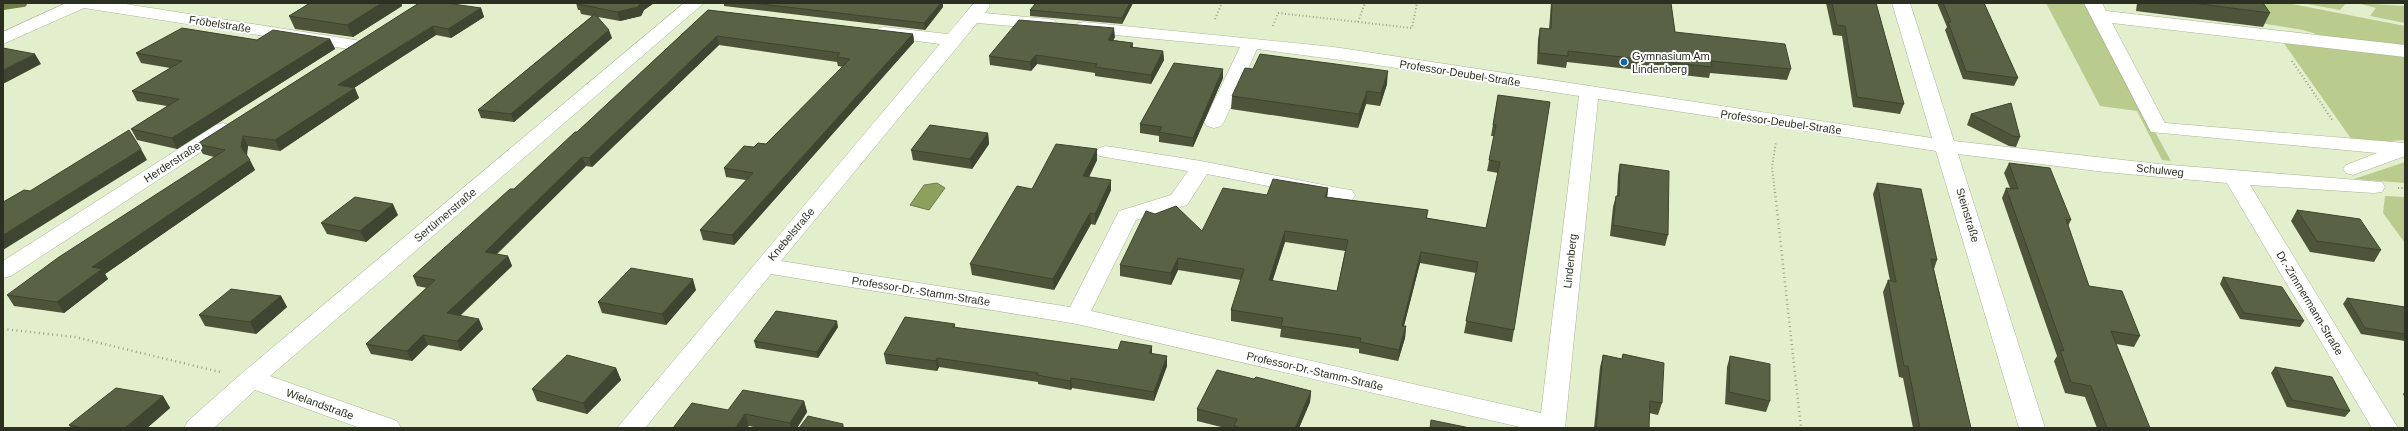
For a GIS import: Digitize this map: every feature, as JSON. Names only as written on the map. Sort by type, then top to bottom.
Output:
[{"type":"street","points":[[3,39],[80,3]]},
{"type":"street","name":"Fröbelstraße","points":[[85,3],[361,41],[328,62]]},
{"type":"street","name":"Knebelstraße","points":[[630,428],[984,3]]},
{"type":"street","name":"Steinstraße","points":[[1901,3],[1947,147],[2032,428]]},
{"type":"street","points":[[691,6],[711,12]]},
{"type":"street","name":"Sertürnerstraße","points":[[197,428],[251,379],[691,6]]},
{"type":"street","points":[[2096,10],[2276,37],[2405,51]]},
{"type":"street","points":[[2096,10],[2158,128],[2405,149]]},
{"type":"street","name":"Professor-Deubel-Straße","points":[[972,17],[1251,43],[1370,58],[1589,94],[1947,147]]},
{"type":"street","points":[[866,30],[952,40]]},
{"type":"street","points":[[1214,122],[1251,43]]},
{"type":"street","name":"Lindenberg","points":[[1552,426],[1589,94]]},
{"type":"street","name":"Herderstraße","points":[[3,271],[242,117]]},
{"type":"street","name":"Schulweg","points":[[1947,147],[2236,178],[2374,186]]},
{"type":"street","points":[[2353,169],[2405,149]]},
{"type":"street","points":[[1106,152],[1202,167],[1344,195]]},
{"type":"street","points":[[1078,316],[1127,216],[1179,200],[1202,167]]},
{"type":"street","name":"Dr.-Zimmermann-Straße","points":[[2236,178],[2385,428]]},
{"type":"street","name":"Professor-Dr.-Stamm-Straße","points":[[764,266],[1078,316],[1552,426]]},
{"type":"street","name":"Wielandstraße","points":[[251,379],[388,428]]},
{"type":"path","points":[[1358,22],[1365,3]]},
{"type":"path","points":[[1271,30],[1278,13],[1412,28],[1418,3]]},
{"type":"path","points":[[2276,37],[2349,144]]},
{"type":"path","points":[[1775,121],[1776,137],[1772,167],[1801,428]]},
{"type":"path","points":[[3,329],[75,337],[251,379]]},
{"type":"shaded area","points":[[2046,3],[2084,3],[2171,161],[2162,160],[2137,111],[2100,106]]},
{"type":"shaded area","points":[[2231,3],[2287,3],[2405,26],[2405,47],[2330,38],[2303,30],[2260,23]]},
{"type":"shaded area","points":[[2301,3],[2346,3],[2340,10]]},
{"type":"shaded area","points":[[2357,3],[2405,6],[2405,23],[2370,16],[2376,8]]},
{"type":"shaded area","points":[[2283,42],[2405,56],[2405,140],[2374,142],[2352,140]]},
{"type":"shaded area","points":[[2405,162],[2405,183],[2354,179]]},
{"type":"shaded area","points":[[937,183],[945,188],[929,210],[910,205],[924,185]]},
{"type":"shaded area","points":[[2385,196],[2405,197],[2405,243],[2383,213]]},
{"type":"building","points":[[310,3],[382,3],[347,25],[289,16]]},
{"type":"building","points":[[419,3],[446,3],[481,8],[448,29],[433,26],[338,85],[355,88],[275,140],[243,136],[241,147],[250,160],[92,267],[102,269],[57,302],[7,295],[59,257],[225,150],[197,144]]},
{"type":"building","points":[[640,3],[638,7],[617,12],[578,4]]},
{"type":"building","points":[[752,3],[941,3],[924,23]]},
{"type":"building","points":[[1036,3],[1130,3],[1122,18],[1030,10]]},
{"type":"building","points":[[1552,3],[1671,3],[1675,32],[1785,44],[1791,69],[1711,61],[1712,67],[1568,51],[1568,56],[1539,53],[1540,28],[1551,29]]},
{"type":"building","points":[[1832,3],[1876,3],[1904,104],[1857,97],[1845,26],[1837,25]]},
{"type":"building","points":[[1943,3],[1984,3],[2018,78],[1966,71],[1948,22],[1951,22]]},
{"type":"building","points":[[2193,3],[2263,3],[2270,13]]},
{"type":"building","points":[[708,10],[913,34],[732,235],[700,230],[753,173],[724,168],[744,146],[754,147],[758,143],[766,144],[850,59],[837,57],[840,53],[717,36],[589,158],[582,157],[485,252],[508,256],[447,313],[479,319],[457,341],[423,335],[407,351],[366,344],[435,280],[413,276],[510,189],[514,189]]},
{"type":"building","points":[[595,14],[609,30],[511,114],[478,110]]},
{"type":"building","points":[[1019,20],[1114,28],[1108,40],[1133,43],[1130,47],[1163,51],[1151,75],[1095,67],[1097,64],[1036,55],[1030,62],[989,56]]},
{"type":"building","points":[[182,28],[257,40],[273,30],[330,39],[172,138],[131,129],[179,99],[132,91],[182,61],[136,53]]},
{"type":"building","points":[[3,48],[35,54],[3,70]]},
{"type":"building","points":[[1260,54],[1388,71],[1381,93],[1367,91],[1359,114],[1232,96],[1245,68],[1253,69]]},
{"type":"building","points":[[1174,63],[1223,69],[1193,138],[1159,132],[1162,127],[1140,124]]},
{"type":"building","points":[[1498,95],[1550,102],[1514,330],[1466,321],[1478,262],[1421,252],[1402,326],[1406,326],[1399,350],[1360,342],[1361,338],[1281,326],[1283,318],[1231,310],[1244,269],[1178,258],[1171,273],[1120,265],[1146,211],[1155,214],[1176,206],[1202,231],[1223,188],[1267,195],[1273,179],[1328,188],[1325,197],[1428,210],[1426,218],[1486,228],[1500,162],[1489,160],[1496,125],[1493,125]],"holes":[[[1285,231],[1348,240],[1337,291],[1269,280]]]},
{"type":"building","points":[[2011,103],[2020,137],[2013,136],[1971,114]]},
{"type":"building","points":[[930,125],[988,133],[970,159],[911,150]]},
{"type":"building","points":[[129,130],[141,149],[3,235],[3,202],[24,190],[30,191]]},
{"type":"building","points":[[1056,144],[1097,149],[1083,176],[1111,180],[1095,214],[1090,213],[1053,279],[970,264],[1017,186],[1032,189]]},
{"type":"building","points":[[2009,163],[2050,168],[2071,220],[2066,219],[2089,286],[2122,291],[2140,336],[2111,331],[2150,428],[2107,428],[2091,386],[2071,382],[2060,350],[2064,351],[2006,188],[2018,189]]},
{"type":"building","points":[[1620,164],[1669,171],[1668,235],[1613,225],[1616,196],[1619,196]]},
{"type":"building","points":[[1877,183],[1921,189],[1937,260],[1931,259],[1971,428],[1920,428],[1908,366],[1904,366],[1888,280],[1896,282]]},
{"type":"building","points":[[355,197],[393,204],[360,231],[321,223]]},
{"type":"building","points":[[2297,210],[2360,219],[2381,250],[2317,241]]},
{"type":"building","points":[[631,268],[693,279],[662,314],[598,302]]},
{"type":"building","points":[[2223,277],[2282,287],[2304,321],[2244,313]]},
{"type":"building","points":[[231,289],[281,296],[250,322],[199,315]]},
{"type":"building","points":[[2347,298],[2405,307],[2405,334],[2365,328]]},
{"type":"building","points":[[776,311],[837,321],[817,352],[754,341]]},
{"type":"building","points":[[905,317],[955,324],[953,327],[1118,350],[1121,341],[1152,346],[1149,353],[1167,356],[1154,392],[1071,378],[1070,381],[1037,375],[1038,373],[937,358],[936,361],[884,354]]},
{"type":"building","points":[[1623,354],[1664,363],[1662,403],[1650,401],[1649,428],[1596,428],[1603,355],[1622,359]]},
{"type":"building","points":[[567,355],[616,368],[583,403],[532,389]]},
{"type":"building","points":[[1730,356],[1770,364],[1770,401],[1729,392]]},
{"type":"building","points":[[2275,367],[2332,377],[2350,411],[2292,400]]},
{"type":"building","points":[[1217,370],[1254,379],[1256,377],[1311,391],[1295,428],[1241,428],[1234,426],[1237,419],[1197,409]]},
{"type":"building","points":[[116,388],[163,396],[125,428],[84,428],[69,425]]},
{"type":"building","points":[[743,390],[804,401],[790,423],[745,414],[735,428],[673,428],[692,403],[728,410]]},
{"type":"building","points":[[808,416],[843,424],[841,428],[799,428]]},
{"type":"building","points":[[1431,420],[1470,428],[1430,428]]},
{"type":"waterway","points":[[3,6],[23,3]]},
{"type":"place","name":"Gymnasium Am Lindenberg","points":[[1624,62]]}]
